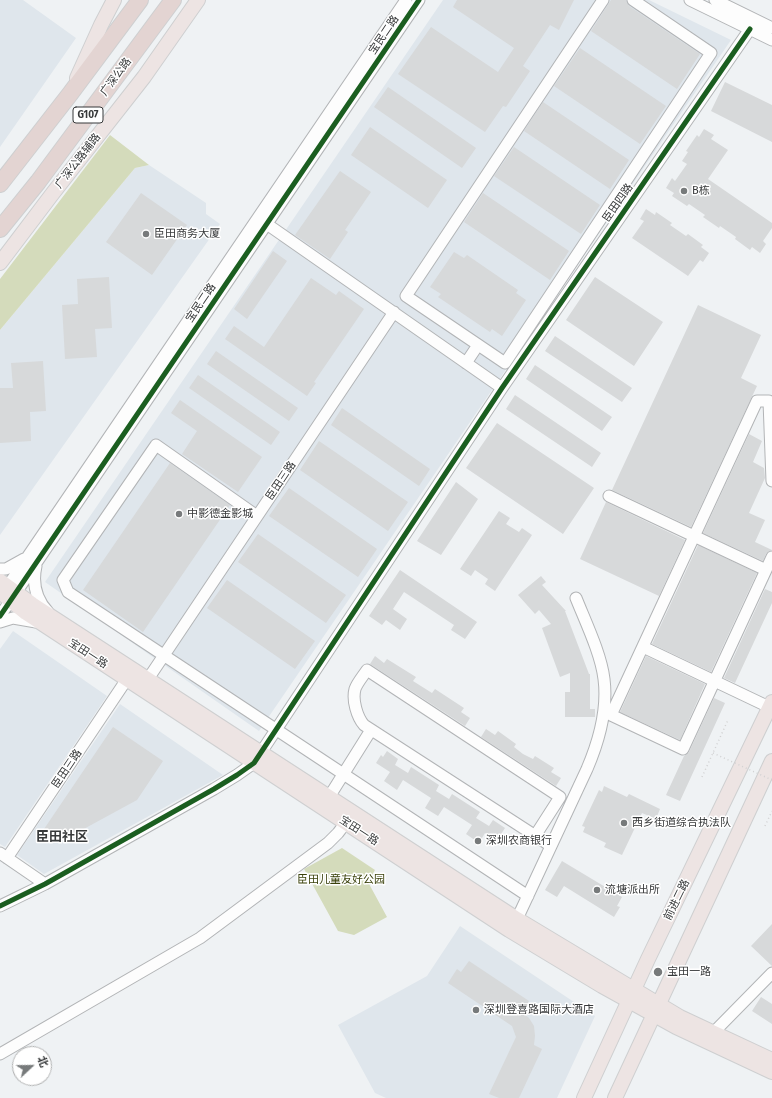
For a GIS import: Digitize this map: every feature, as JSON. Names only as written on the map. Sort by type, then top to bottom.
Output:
[{"type":"highway","name":"G107","points":[[0,184],[70,94],[140,0]]},
{"type":"highway","name":"广深公路","points":[[0,229],[38,182],[173,0]]},
{"type":"main road","points":[[70,94],[114,0]]},
{"type":"main road","name":"广深公路辅路","points":[[0,263],[144,77],[198,0]]},
{"type":"main road","name":"宝田一路","points":[[5,592],[349,818],[510,930],[631,995],[656,1010],[676,1028],[772,1072]]},
{"type":"main road","name":"宝田一路","points":[[51,623],[127,679],[144,684]]},
{"type":"main road","name":"前进二路","points":[[584,1098],[631,995],[771,705]]},
{"type":"main road","name":"宝田一路","points":[[258,758],[328,797],[349,818],[517,919],[631,995]]},
{"type":"main road","points":[[615,1098],[772,761]]},
{"type":"main road","name":"宝田一路","points":[[656,1010],[680,1017],[772,1060]]},
{"type":"street","name":"宝民二路","points":[[0,616],[5,592],[32,559],[262,221],[406,0]]},
{"type":"street","name":"宝民二路","points":[[262,221],[419,0]]},
{"type":"street","points":[[603,0],[406,296],[505,363],[711,53],[633,0]]},
{"type":"street","points":[[690,0],[772,40]]},
{"type":"street","points":[[715,0],[772,28]]},
{"type":"street","name":"臣田四路","points":[[0,906],[45,884],[237,775],[258,758],[502,388],[750,30]]},
{"type":"street","points":[[262,221],[502,388]]},
{"type":"street","name":"臣田三路","points":[[144,684],[394,312]]},
{"type":"street","points":[[466,363],[478,345]]},
{"type":"street","points":[[772,481],[769,401],[757,401],[611,715],[683,749],[772,557]]},
{"type":"street","points":[[257,516],[156,445],[63,580],[68,592],[528,896]]},
{"type":"street","points":[[609,496],[766,570]]},
{"type":"street","points":[[0,569],[6,569],[21,561],[32,559],[34,589],[51,623]]},
{"type":"street","points":[[517,919],[595,750],[603,723],[605,700],[604,679],[600,660],[576,598]]},
{"type":"street","points":[[0,622],[13,618],[51,623]]},
{"type":"street","points":[[642,647],[714,681],[771,705]]},
{"type":"street","points":[[535,836],[560,797],[367,670],[355,688],[357,716],[364,725],[371,730],[535,836],[551,846]]},
{"type":"street","name":"臣田三路","points":[[3,856],[127,679]]},
{"type":"street","points":[[328,797],[371,730]]},
{"type":"street","points":[[0,1054],[200,938],[328,844],[349,818]]},
{"type":"street","points":[[3,856],[45,884]]},
{"type":"street","points":[[714,1032],[772,973]]},
{"type":"path","points":[[702,777],[728,720]]},
{"type":"path","points":[[713,753],[772,780]]},
{"type":"path","points":[[765,826],[772,811]]},
{"type":"shaded area","points":[[0,0],[23,0],[76,38],[0,147]]},
{"type":"shaded area","points":[[443,0],[649,0],[731,40],[259,731],[45,582]]},
{"type":"shaded area","points":[[149,165],[206,203],[206,214],[220,224],[0,535],[0,330],[135,168]]},
{"type":"shaded area","points":[[13,631],[107,696],[5,847],[0,844],[0,649]]},
{"type":"shaded area","points":[[120,704],[223,775],[44,874],[17,855]]},
{"type":"shaded area","name":"深圳登喜路国际大酒店","points":[[460,926],[595,1016],[557,1098],[386,1098],[375,1093],[338,1025],[427,976]]},
{"type":"green space","points":[[110,135],[149,165],[135,168],[0,330],[0,279]]},
{"type":"green space","name":"臣田儿童友好公园","points":[[342,848],[375,870],[368,882],[387,917],[354,935],[338,931],[304,869]]},
{"type":"building","points":[[457,0],[574,0],[559,30],[550,25],[523,66],[530,71],[506,107],[503,106],[485,132],[398,74],[431,27],[498,72],[514,48],[453,7]]},
{"type":"building","points":[[611,0],[626,0],[629,6],[700,54],[677,89],[591,31]]},
{"type":"building","points":[[580,48],[666,106],[640,144],[554,86]]},
{"type":"building","points":[[725,82],[772,105],[772,142],[711,111]]},
{"type":"building","points":[[388,87],[476,148],[462,168],[374,107]]},
{"type":"building","points":[[543,102],[629,160],[610,189],[524,131]]},
{"type":"building","points":[[370,127],[447,180],[428,208],[351,155]]},
{"type":"building","name":"B栋","points":[[704,129],[714,135],[711,139],[728,150],[708,179],[772,223],[772,228],[763,241],[766,244],[760,253],[752,247],[750,250],[735,239],[736,237],[703,217],[705,215],[689,204],[687,206],[672,196],[674,193],[666,188],[672,178],[675,181],[687,164],[682,161],[688,152],[686,151],[697,135],[699,137]]},
{"type":"building","points":[[514,147],[600,205],[581,234],[494,176]]},
{"type":"building","points":[[340,171],[371,192],[345,230],[348,232],[330,259],[295,235]]},
{"type":"building","name":"臣田商务大厦","points":[[141,193],[187,225],[152,275],[106,242]]},
{"type":"building","points":[[483,193],[569,251],[550,280],[464,222]]},
{"type":"building","points":[[646,209],[655,215],[656,212],[672,223],[670,225],[686,236],[688,234],[703,245],[701,247],[709,253],[703,262],[700,260],[688,276],[632,238],[644,221],[640,219]]},
{"type":"building","points":[[273,251],[287,261],[247,319],[234,309]]},
{"type":"building","points":[[454,252],[464,258],[467,255],[518,290],[516,293],[526,300],[502,336],[492,329],[490,332],[438,297],[441,294],[430,287]]},
{"type":"building","points":[[109,277],[112,328],[95,329],[97,357],[65,359],[62,305],[78,304],[77,279]]},
{"type":"building","points":[[595,277],[663,322],[634,366],[566,320]]},
{"type":"building","points":[[311,278],[336,295],[339,291],[364,309],[314,382],[316,383],[307,396],[225,339],[234,326],[264,347]]},
{"type":"building","points":[[698,305],[761,335],[741,378],[757,386],[691,527],[612,490]]},
{"type":"building","points":[[555,336],[632,388],[622,402],[545,351]]},
{"type":"building","points":[[216,351],[298,408],[289,421],[207,364]]},
{"type":"building","points":[[43,361],[46,411],[30,412],[31,441],[0,443],[0,388],[13,388],[11,363]]},
{"type":"building","points":[[535,365],[612,417],[602,431],[526,379]]},
{"type":"building","points":[[198,375],[280,432],[271,445],[189,388]]},
{"type":"building","points":[[515,395],[601,453],[592,467],[506,409]]},
{"type":"building","points":[[180,400],[262,457],[238,492],[182,454],[197,431],[171,413]]},
{"type":"building","points":[[342,408],[430,469],[419,486],[331,425]]},
{"type":"building","points":[[497,423],[594,488],[563,534],[466,468]]},
{"type":"building","points":[[749,434],[762,441],[753,462],[764,468],[765,478],[749,513],[765,520],[755,542],[772,550],[766,554],[763,561],[703,533]]},
{"type":"building","points":[[319,441],[408,502],[388,531],[300,470]]},
{"type":"building","points":[[170,463],[230,505],[143,632],[83,590]]},
{"type":"building","points":[[456,482],[478,499],[441,555],[417,541]]},
{"type":"building","points":[[289,488],[377,549],[358,577],[269,516]]},
{"type":"building","points":[[606,502],[685,540],[659,596],[580,559]]},
{"type":"building","points":[[499,511],[510,518],[506,524],[519,532],[522,528],[532,535],[495,591],[485,584],[488,579],[475,570],[471,576],[460,569]]},
{"type":"building","points":[[258,534],[346,595],[326,623],[238,562]]},
{"type":"building","points":[[698,545],[757,573],[711,672],[652,644]]},
{"type":"building","points":[[400,570],[477,622],[465,639],[451,630],[454,625],[404,592],[393,609],[407,619],[400,630],[386,620],[382,625],[369,616]]},
{"type":"building","points":[[541,576],[546,582],[542,585],[566,611],[590,674],[590,709],[595,709],[595,717],[565,717],[565,692],[570,692],[570,673],[560,677],[542,628],[551,624],[539,610],[535,614],[518,595]]},
{"type":"building","points":[[227,580],[315,641],[295,669],[207,608]]},
{"type":"building","points":[[765,589],[772,592],[772,603],[735,683],[724,678]]},
{"type":"building","points":[[375,656],[384,663],[387,659],[416,677],[413,681],[432,693],[435,689],[464,708],[461,712],[470,718],[465,726],[370,664]]},
{"type":"building","points":[[646,656],[705,684],[680,740],[620,712]]},
{"type":"building","points":[[714,698],[725,703],[680,801],[666,795],[684,756],[689,752]]},
{"type":"building","points":[[113,727],[163,761],[137,800],[58,843],[42,832]]},
{"type":"building","points":[[486,729],[495,735],[498,731],[516,744],[514,747],[523,754],[533,759],[535,756],[554,768],[551,772],[561,778],[556,786],[481,737]]},
{"type":"building","points":[[387,751],[398,759],[395,765],[408,773],[411,767],[439,785],[436,791],[449,799],[452,794],[480,812],[476,818],[489,826],[493,820],[505,828],[501,834],[503,835],[499,842],[485,833],[479,843],[466,834],[472,825],[444,807],[438,816],[425,808],[431,798],[403,780],[397,790],[384,781],[390,772],[376,763],[381,755],[383,757]]},
{"type":"building","points":[[604,786],[627,797],[629,794],[660,809],[656,819],[642,813],[622,855],[604,847],[606,843],[583,832],[585,827],[582,826],[599,790],[602,792]]},
{"type":"building","points":[[562,861],[622,897],[617,906],[620,907],[614,917],[564,886],[557,897],[545,890]]},
{"type":"building","points":[[772,924],[772,966],[751,946]]},
{"type":"building","points":[[469,961],[529,1001],[522,1012],[529,1018],[534,1026],[534,1045],[542,1049],[519,1098],[499,1098],[489,1094],[516,1037],[512,1026],[448,983],[457,969],[461,972]]},
{"type":"building","points":[[761,997],[772,1004],[772,1024],[752,1011]]},
{"type":"cycle path","points":[[0,616],[419,0]]},
{"type":"cycle path","points":[[0,906],[45,884],[214,789],[254,763],[502,388],[750,29]]},
{"type":"place","name":"B栋","points":[[684,191]]},
{"type":"place","name":"臣田商务大厦","points":[[146,234]]},
{"type":"place","name":"中影德金影城","points":[[179,514]]},
{"type":"place","name":"西乡街道综合执法队","points":[[624,823]]},
{"type":"place","name":"深圳农商银行","points":[[478,841]]},
{"type":"place","name":"流塘派出所","points":[[597,890]]},
{"type":"place","name":"宝田一路","points":[[658,972]]},
{"type":"place","name":"深圳登喜路国际大酒店","points":[[476,1010]]},
{"type":"district","name":"臣田社区","points":[[62,837]]}]
